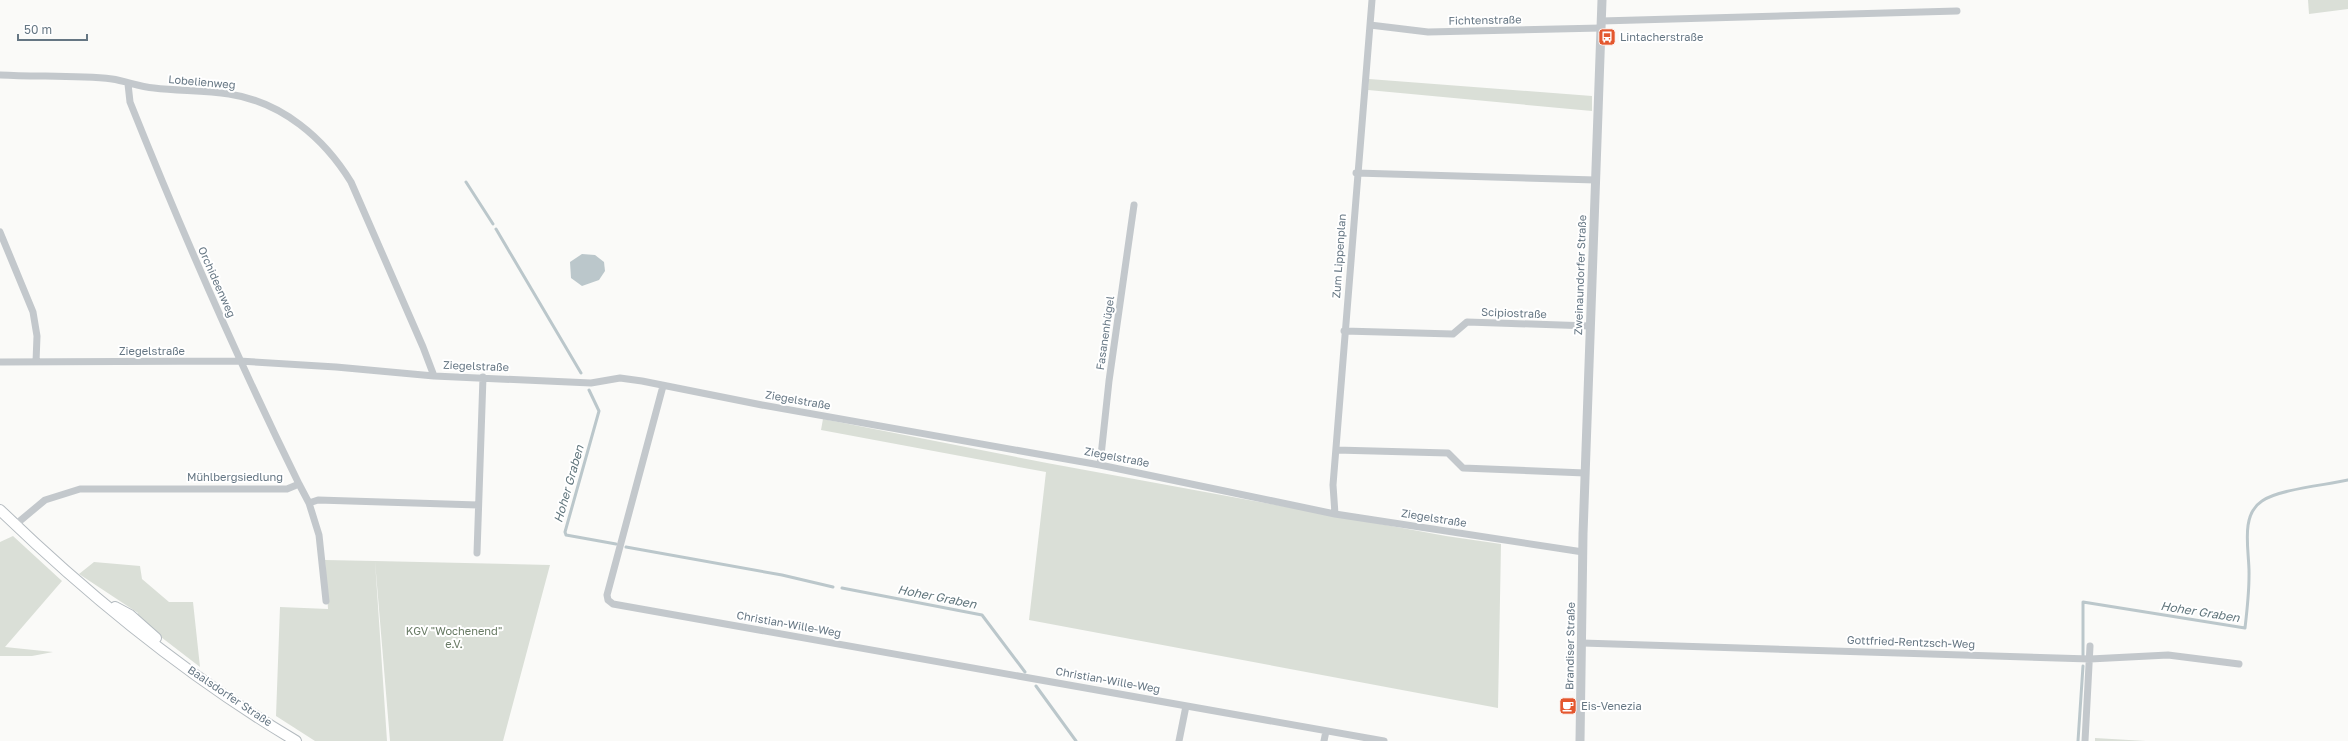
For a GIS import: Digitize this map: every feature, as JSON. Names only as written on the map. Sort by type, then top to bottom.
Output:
[{"type":"main road","name":"Baalsdorfer Straße","points":[[0,510],[56,565],[183,665],[296,741]]},
{"type":"street","name":"Zum Lippenplan","points":[[1335,514],[1333,485],[1344,331],[1356,173],[1372,0]]},
{"type":"street","name":"Zweinaundorfer Straße","points":[[1583,552],[1602,0]]},
{"type":"street","name":"Fichtenstraße","points":[[1370,25],[1428,32],[1957,11]]},
{"type":"street","name":"Lobelienweg","points":[[0,75],[112,79],[128,84],[156,89],[217,92],[245,98],[270,107],[292,119],[322,142],[340,164],[351,182],[424,347],[434,376]]},
{"type":"street","name":"Orchideenweg","points":[[128,84],[130,102],[170,203],[239,361],[299,484]]},
{"type":"street","points":[[1356,173],[1596,180]]},
{"type":"street","name":"Fasanenhügel","points":[[1100,465],[1109,381],[1134,205]]},
{"type":"street","points":[[0,232],[34,318],[36,362]]},
{"type":"street","name":"Scipiostraße","points":[[1344,331],[1453,334],[1467,322],[1590,326]]},
{"type":"street","name":"Ziegelstraße","points":[[0,362],[239,361],[336,367],[434,376],[591,383],[620,378],[1100,465],[1335,514],[1583,552]]},
{"type":"street","points":[[477,553],[483,377]]},
{"type":"street","name":"Christian-Wille-Weg","points":[[663,386],[608,595],[608,600],[613,604],[1384,741]]},
{"type":"street","points":[[1336,450],[1448,453],[1463,468],[1585,473]]},
{"type":"street","name":"Mühlbergsiedlung","points":[[15,525],[44,500],[80,489],[287,489],[299,484],[309,503]]},
{"type":"street","points":[[326,601],[318,535],[309,503],[318,500],[478,505]]},
{"type":"street","name":"Brandiser Straße","points":[[1580,741],[1583,552]]},
{"type":"street","name":"Gottfried-Rentzsch-Weg","points":[[1582,643],[2090,659],[2168,655],[2239,664]]},
{"type":"street","points":[[2084,741],[2090,646]]},
{"type":"street","points":[[1179,741],[1186,706]]},
{"type":"street","points":[[1324,741],[1326,731]]},
{"type":"green space","points":[[2308,0],[2348,0],[2348,9],[2309,14]]},
{"type":"green space","points":[[1369,79],[1592,96],[1592,111],[1368,90]]},
{"type":"green space","points":[[823,419],[1047,463],[1446,536],[1501,544],[1498,708],[1029,620],[1046,472],[821,430]]},
{"type":"green space","points":[[13,536],[62,581],[5,647],[53,652],[32,656],[0,656],[0,542]]},
{"type":"green space","points":[[325,560],[375,561],[387,741],[315,741],[276,716],[280,607],[328,609]]},
{"type":"green space","name":"KGV \"Wochenend\" e.V.","points":[[375,561],[550,565],[503,741],[390,741]]},
{"type":"green space","points":[[94,562],[140,566],[142,579],[169,602],[193,602],[200,667],[135,617],[138,613],[79,574]]},
{"type":"green space","points":[[2095,738],[2146,741],[2095,741]]},
{"type":"shaded area","points":[[582,254],[595,255],[604,262],[605,271],[599,280],[582,286],[571,278],[570,262]]},
{"type":"waterway","name":"Hoher Graben","points":[[466,182],[493,224]]},
{"type":"waterway","name":"Hoher Graben","points":[[496,229],[581,373]]},
{"type":"waterway","name":"Hoher Graben","points":[[589,390],[599,411],[565,532],[566,535],[616,544]]},
{"type":"waterway","name":"Hoher Graben","points":[[2083,657],[2083,602],[2245,628],[2249,582],[2247,536],[2250,516],[2255,508],[2262,501],[2280,493],[2348,480]]},
{"type":"waterway","name":"Hoher Graben","points":[[626,547],[782,575],[833,587]]},
{"type":"waterway","name":"Hoher Graben","points":[[842,588],[982,615],[1025,672]]},
{"type":"waterway","name":"Hoher Graben","points":[[2078,741],[2083,666]]},
{"type":"waterway","name":"Hoher Graben","points":[[1036,686],[1076,741]]},
{"type":"place","name":"Lintacherstraße","points":[[1607,37]]},
{"type":"place","name":"Eis-Venezia","points":[[1568,706]]}]
